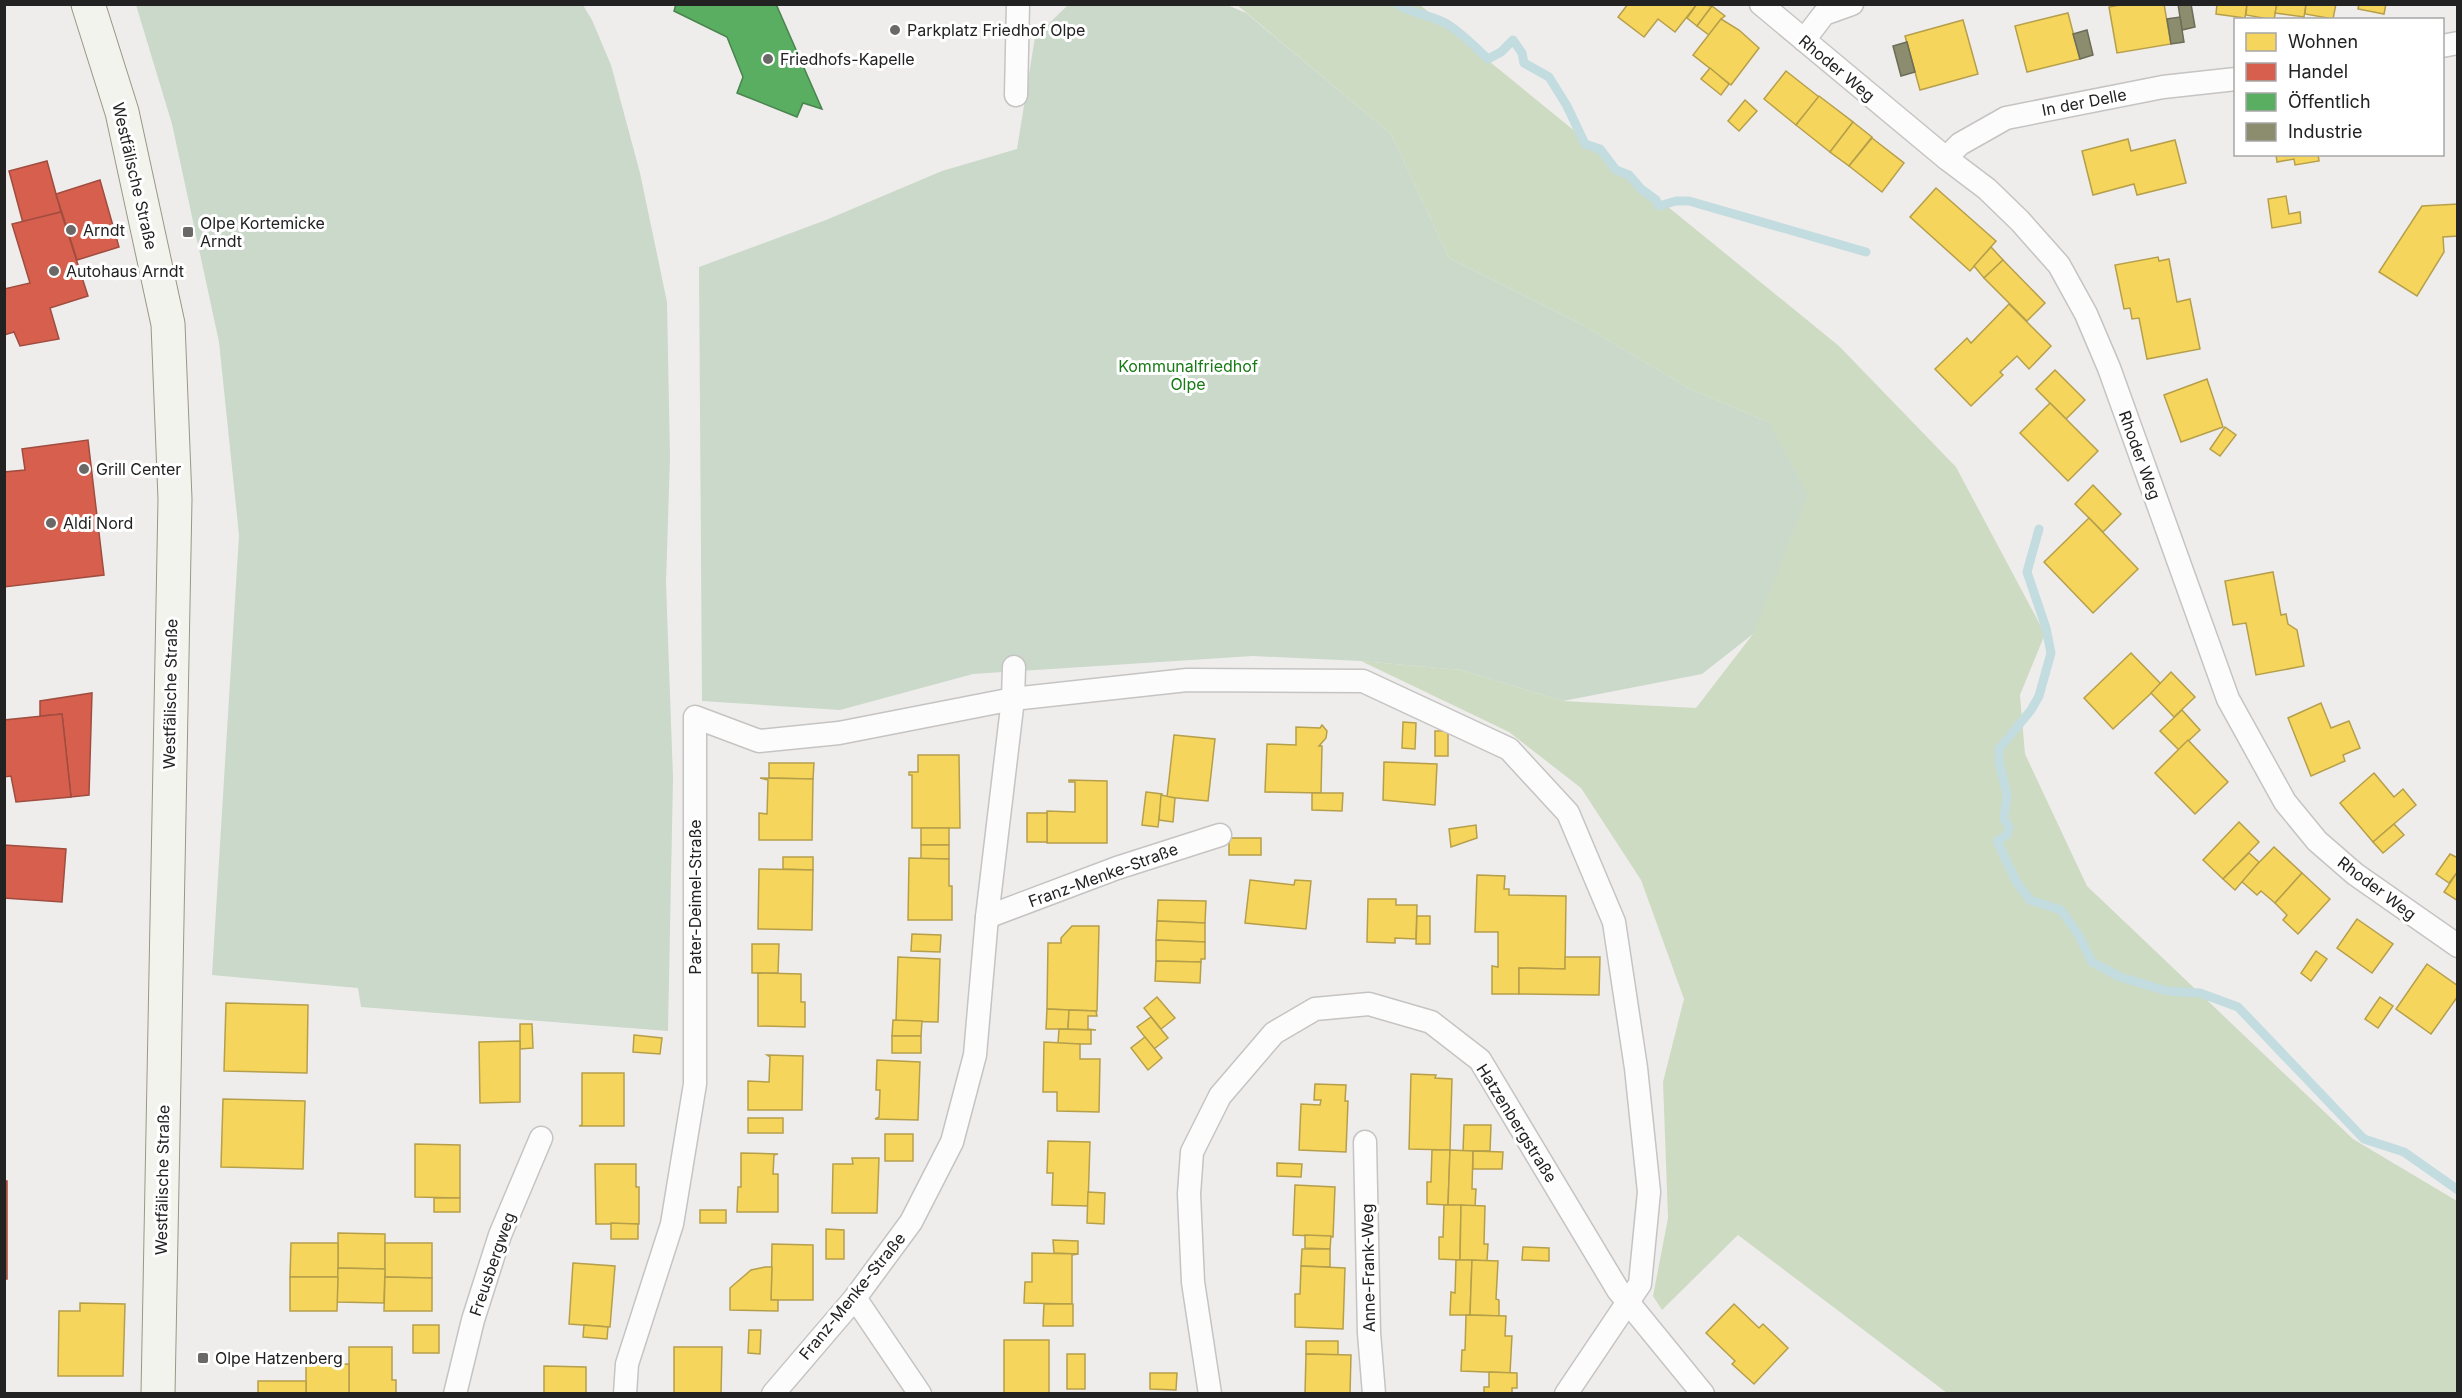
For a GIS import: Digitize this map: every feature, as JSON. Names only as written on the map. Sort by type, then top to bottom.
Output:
[{"type":"street","name":"Westfälische Straße","points":[[88,4],[122,112],[168,324],[175,499],[158,1394]]},
{"type":"street","points":[[1016,95],[1018,4]]},
{"type":"street","name":"Rhoder Weg","points":[[1761,4],[1946,158],[1987,189],[2020,221],[2059,265],[2086,314],[2113,379],[2228,699],[2285,802],[2317,841],[2355,874],[2457,946]]},
{"type":"street","points":[[1804,40],[1824,14],[1852,4]]},
{"type":"street","name":"In der Delle","points":[[1946,158],[1960,144],[2006,118],[2163,87],[2234,79]]},
{"type":"street","name":"Franz-Menke-Straße","points":[[772,1394],[855,1298],[911,1222],[952,1142],[975,1055],[987,917],[1013,699],[1014,667]]},
{"type":"street","points":[[1013,699],[1187,680],[1363,681],[1509,748],[1568,813],[1614,922],[1636,1068],[1649,1192],[1640,1284],[1566,1394]]},
{"type":"street","name":"Pater-Deimel-Straße","points":[[624,1394],[627,1364],[672,1224],[695,1084],[694,717],[759,741],[839,733],[1013,699]]},
{"type":"street","name":"Franz-Menke-Straße","points":[[987,917],[1117,868],[1220,835]]},
{"type":"street","name":"Hatzenbergstraße","points":[[1210,1394],[1193,1282],[1189,1194],[1192,1152],[1220,1096],[1274,1033],[1315,1009],[1369,1004],[1431,1022],[1480,1060],[1618,1290],[1703,1394]]},
{"type":"street","name":"Freusbergweg","points":[[455,1394],[473,1320],[500,1235],[541,1138]]},
{"type":"street","name":"Anne-Frank-Weg","points":[[1365,1142],[1369,1333],[1374,1394]]},
{"type":"street","points":[[855,1298],[920,1394]]},
{"type":"green space","points":[[136,5],[583,5],[592,20],[611,65],[640,173],[667,302],[670,458],[666,583],[673,778],[668,1031],[361,1007],[358,988],[212,975],[239,535],[219,342],[172,124]]},
{"type":"green space","name":"Kommunalfriedhof Olpe","points":[[1068,5],[1227,5],[1246,13],[1391,134],[1449,258],[1581,324],[1690,389],[1770,423],[1808,495],[1753,634],[1702,674],[1563,701],[1461,670],[1361,661],[1253,656],[973,674],[840,710],[702,701],[699,267],[826,220],[942,171],[1017,149],[1035,37]]},
{"type":"green space","points":[[1237,5],[1420,5],[1839,346],[1956,467],[2045,634],[2020,695],[2025,754],[2087,886],[2353,1139],[2457,1201],[2457,1393],[1947,1393],[1738,1235],[1662,1310],[1653,1296],[1668,1218],[1663,1082],[1684,999],[1641,880],[1581,788],[1509,732],[1361,661],[1461,670],[1563,701],[1696,708],[1753,634],[1770,423],[1690,389],[1581,324],[1449,258],[1391,134]]},
{"type":"building: Wohnen","points":[[1628,4],[1697,4],[1675,32],[1658,19],[1644,37],[1618,17]]},
{"type":"building: Wohnen","points":[[1697,4],[1712,6],[1697,26],[1687,18]]},
{"type":"building: Wohnen","points":[[2125,4],[2164,4],[2171,44],[2117,53],[2109,7]]},
{"type":"building: Wohnen","points":[[2217,4],[2247,4],[2245,18],[2216,14]]},
{"type":"building: Wohnen","points":[[2247,4],[2277,4],[2274,18],[2246,15]]},
{"type":"building: Wohnen","points":[[2277,4],[2306,4],[2304,17],[2275,13]]},
{"type":"building: Wohnen","points":[[2306,4],[2336,4],[2333,18],[2305,14]]},
{"type":"building: Wohnen","points":[[2359,4],[2386,4],[2384,14],[2358,9]]},
{"type":"building: Wohnen","points":[[1712,6],[1725,16],[1709,35],[1697,26]]},
{"type":"building: Wohnen","points":[[2068,13],[2080,59],[2027,72],[2015,26]]},
{"type":"building: Wohnen","points":[[1721,19],[1739,30],[1759,48],[1731,85],[1693,55]]},
{"type":"building: Wohnen","points":[[1963,20],[1978,74],[1920,90],[1905,36]]},
{"type":"building: Wohnen","points":[[1710,68],[1729,84],[1721,95],[1701,79]]},
{"type":"building: Wohnen","points":[[1786,71],[1819,97],[1796,125],[1764,99]]},
{"type":"building: Wohnen","points":[[1819,96],[1853,122],[1830,152],[1796,125]]},
{"type":"building: Wohnen","points":[[1745,100],[1757,111],[1739,131],[1728,121]]},
{"type":"building: Wohnen","points":[[1853,122],[1872,137],[1849,166],[1830,152]]},
{"type":"building: Wohnen","points":[[1872,138],[1904,163],[1882,192],[1849,166]]},
{"type":"building: Wohnen","points":[[2128,139],[2131,151],[2175,140],[2186,183],[2137,195],[2134,184],[2093,195],[2082,151]]},
{"type":"building: Wohnen","points":[[2276,156],[2318,156],[2319,161],[2295,165],[2294,159],[2277,162]]},
{"type":"building: Wohnen","points":[[1936,188],[1996,241],[1970,271],[1910,217]]},
{"type":"building: Wohnen","points":[[2286,196],[2289,214],[2300,212],[2301,223],[2272,228],[2268,199]]},
{"type":"building: Wohnen","points":[[2458,204],[2458,236],[2443,237],[2444,252],[2417,296],[2379,272],[2422,206]]},
{"type":"building: Wohnen","points":[[1991,247],[2003,260],[1984,278],[1974,266]]},
{"type":"building: Wohnen","points":[[2158,257],[2159,261],[2169,259],[2177,302],[2190,299],[2200,349],[2147,359],[2139,318],[2132,319],[2130,308],[2124,309],[2115,265]]},
{"type":"building: Wohnen","points":[[2003,260],[2045,303],[2027,321],[1984,278]]},
{"type":"building: Wohnen","points":[[2009,304],[2051,346],[2029,369],[2017,356],[2000,372],[2003,375],[1971,406],[1935,369],[1967,338],[1971,343]]},
{"type":"building: Wohnen","points":[[2055,370],[2085,400],[2066,419],[2036,389]]},
{"type":"building: Wohnen","points":[[2207,379],[2223,427],[2181,442],[2164,395]]},
{"type":"building: Wohnen","points":[[2050,403],[2098,451],[2068,481],[2020,433]]},
{"type":"building: Wohnen","points":[[2225,427],[2236,435],[2220,456],[2210,449]]},
{"type":"building: Wohnen","points":[[2093,485],[2121,514],[2103,532],[2075,504]]},
{"type":"building: Wohnen","points":[[2089,518],[2138,569],[2093,613],[2044,562]]},
{"type":"building: Wohnen","points":[[2273,572],[2281,615],[2286,614],[2288,624],[2297,630],[2304,666],[2256,675],[2246,623],[2233,625],[2225,581]]},
{"type":"building: Wohnen","points":[[2131,653],[2161,684],[2113,729],[2084,698]]},
{"type":"building: Wohnen","points":[[2171,672],[2195,697],[2174,717],[2151,693]]},
{"type":"building: Wohnen","points":[[2321,703],[2331,728],[2349,721],[2360,748],[2343,755],[2345,761],[2311,776],[2288,718]]},
{"type":"building: Wohnen","points":[[2182,710],[2200,730],[2179,750],[2160,731]]},
{"type":"building: Wohnen","points":[[1403,722],[1416,723],[1415,749],[1402,748]]},
{"type":"building: Wohnen","points":[[1322,725],[1327,731],[1326,738],[1319,746],[1322,746],[1321,793],[1265,792],[1267,744],[1296,745],[1296,727],[1320,728]]},
{"type":"building: Wohnen","points":[[1435,731],[1448,731],[1448,756],[1435,756]]},
{"type":"building: Wohnen","points":[[1174,735],[1215,739],[1208,801],[1167,797]]},
{"type":"building: Wohnen","points":[[2188,740],[2228,782],[2195,814],[2155,773]]},
{"type":"building: Wohnen","points":[[918,755],[959,755],[960,828],[912,828],[912,775],[909,775],[909,772],[918,772]]},
{"type":"building: Wohnen","points":[[1384,762],[1437,764],[1435,805],[1383,800]]},
{"type":"building: Wohnen","points":[[769,763],[814,763],[813,779],[769,778]]},
{"type":"building: Wohnen","points":[[2374,773],[2394,797],[2403,789],[2416,805],[2373,842],[2340,803]]},
{"type":"building: Wohnen","points":[[760,778],[813,779],[812,840],[759,840],[759,813],[767,814],[768,780]]},
{"type":"building: Wohnen","points":[[1069,780],[1107,781],[1107,843],[1047,843],[1047,811],[1075,812],[1075,782],[1069,782]]},
{"type":"building: Wohnen","points":[[1146,792],[1162,794],[1158,827],[1142,825]]},
{"type":"building: Wohnen","points":[[1312,793],[1343,793],[1342,811],[1312,810]]},
{"type":"building: Wohnen","points":[[1161,795],[1175,798],[1173,822],[1159,820]]},
{"type":"building: Wohnen","points":[[1027,813],[1047,813],[1047,842],[1027,842]]},
{"type":"building: Wohnen","points":[[2239,822],[2259,842],[2223,879],[2203,860]]},
{"type":"building: Wohnen","points":[[2394,824],[2404,835],[2383,853],[2373,842]]},
{"type":"building: Wohnen","points":[[1476,825],[1477,838],[1451,847],[1449,829]]},
{"type":"building: Wohnen","points":[[921,828],[949,828],[949,845],[921,845]]},
{"type":"building: Wohnen","points":[[1229,838],[1261,838],[1261,855],[1229,855]]},
{"type":"building: Wohnen","points":[[921,845],[949,845],[949,859],[921,859]]},
{"type":"building: Wohnen","points":[[2274,847],[2302,873],[2275,903],[2261,891],[2257,895],[2241,881]]},
{"type":"building: Wohnen","points":[[2249,853],[2259,862],[2235,890],[2223,879]]},
{"type":"building: Wohnen","points":[[2450,854],[2458,858],[2458,871],[2449,883],[2436,874]]},
{"type":"building: Wohnen","points":[[783,857],[813,857],[813,870],[783,869]]},
{"type":"building: Wohnen","points":[[909,858],[949,859],[952,920],[908,920]]},
{"type":"building: Wohnen","points":[[759,869],[813,870],[812,930],[758,929]]},
{"type":"building: Wohnen","points":[[2458,871],[2458,901],[2444,892]]},
{"type":"building: Wohnen","points":[[2302,873],[2330,899],[2298,934],[2283,920],[2287,915],[2275,903]]},
{"type":"building: Wohnen","points":[[1477,875],[1505,876],[1504,889],[1509,889],[1509,895],[1566,896],[1565,969],[1519,968],[1519,994],[1492,994],[1492,966],[1498,967],[1498,932],[1475,932]]},
{"type":"building: Wohnen","points":[[1250,880],[1294,885],[1295,880],[1311,881],[1306,929],[1245,923]]},
{"type":"building: Wohnen","points":[[1368,899],[1396,899],[1396,905],[1417,905],[1416,939],[1395,938],[1395,943],[1367,942]]},
{"type":"building: Wohnen","points":[[1158,900],[1206,901],[1205,923],[1157,921]]},
{"type":"building: Wohnen","points":[[1417,916],[1430,916],[1430,944],[1416,944]]},
{"type":"building: Wohnen","points":[[2357,919],[2393,944],[2372,973],[2337,948]]},
{"type":"building: Wohnen","points":[[1157,921],[1205,923],[1205,942],[1156,940]]},
{"type":"building: Wohnen","points":[[1072,926],[1099,926],[1097,1011],[1047,1009],[1048,943],[1061,943],[1061,938]]},
{"type":"building: Wohnen","points":[[912,934],[941,935],[940,952],[911,951]]},
{"type":"building: Wohnen","points":[[1156,940],[1205,942],[1205,959],[1201,959],[1201,962],[1156,961]]},
{"type":"building: Wohnen","points":[[752,944],[779,944],[778,973],[752,973]]},
{"type":"building: Wohnen","points":[[2316,951],[2327,959],[2311,981],[2301,973]]},
{"type":"building: Wohnen","points":[[898,957],[940,959],[938,1022],[896,1021]]},
{"type":"building: Wohnen","points":[[1565,957],[1600,957],[1599,995],[1519,994],[1519,968],[1565,969]]},
{"type":"building: Wohnen","points":[[1156,961],[1201,962],[1200,983],[1155,981]]},
{"type":"building: Wohnen","points":[[2427,964],[2458,986],[2458,996],[2431,1034],[2396,1009]]},
{"type":"building: Wohnen","points":[[758,973],[801,974],[801,1002],[805,1002],[805,1027],[758,1026]]},
{"type":"building: Wohnen","points":[[1157,997],[1175,1018],[1161,1029],[1144,1008]]},
{"type":"building: Wohnen","points":[[2380,997],[2393,1006],[2378,1028],[2365,1019]]},
{"type":"building: Wohnen","points":[[226,1003],[308,1005],[307,1073],[224,1071]]},
{"type":"building: Wohnen","points":[[1047,1009],[1069,1010],[1068,1029],[1046,1029]]},
{"type":"building: Wohnen","points":[[1069,1010],[1096,1011],[1097,1016],[1088,1016],[1088,1029],[1096,1030],[1068,1029]]},
{"type":"building: Wohnen","points":[[1151,1017],[1168,1038],[1154,1049],[1137,1027]]},
{"type":"building: Wohnen","points":[[893,1020],[922,1021],[921,1036],[892,1036]]},
{"type":"building: Wohnen","points":[[520,1024],[532,1024],[533,1048],[520,1049]]},
{"type":"building: Wohnen","points":[[1059,1029],[1091,1030],[1091,1044],[1058,1044]]},
{"type":"building: Wohnen","points":[[634,1035],[662,1038],[660,1054],[633,1052]]},
{"type":"building: Wohnen","points":[[892,1036],[921,1036],[921,1053],[892,1053]]},
{"type":"building: Wohnen","points":[[1145,1037],[1162,1058],[1148,1070],[1131,1048]]},
{"type":"building: Wohnen","points":[[520,1041],[520,1102],[480,1103],[479,1042]]},
{"type":"building: Wohnen","points":[[1044,1042],[1080,1044],[1080,1059],[1100,1059],[1099,1112],[1057,1111],[1057,1092],[1043,1092]]},
{"type":"building: Wohnen","points":[[767,1055],[803,1056],[802,1110],[748,1110],[748,1081],[769,1082],[770,1057]]},
{"type":"building: Wohnen","points":[[877,1060],[920,1062],[918,1120],[875,1119],[879,1117],[880,1090],[876,1090]]},
{"type":"building: Wohnen","points":[[582,1073],[624,1073],[624,1126],[579,1126],[582,1125]]},
{"type":"building: Wohnen","points":[[1411,1074],[1436,1075],[1435,1078],[1452,1079],[1450,1150],[1409,1149]]},
{"type":"building: Wohnen","points":[[1315,1084],[1346,1085],[1345,1101],[1348,1101],[1346,1152],[1299,1150],[1301,1104],[1320,1105],[1321,1100],[1314,1100]]},
{"type":"building: Wohnen","points":[[223,1099],[305,1101],[303,1169],[221,1167]]},
{"type":"building: Wohnen","points":[[748,1118],[783,1118],[783,1133],[748,1133]]},
{"type":"building: Wohnen","points":[[1464,1125],[1491,1125],[1490,1151],[1463,1151]]},
{"type":"building: Wohnen","points":[[885,1134],[913,1134],[913,1161],[885,1161]]},
{"type":"building: Wohnen","points":[[1048,1141],[1090,1142],[1088,1206],[1052,1205],[1053,1173],[1047,1173]]},
{"type":"building: Wohnen","points":[[415,1144],[460,1145],[460,1198],[415,1197]]},
{"type":"building: Wohnen","points":[[1432,1150],[1450,1150],[1448,1205],[1427,1204],[1427,1182],[1431,1182]]},
{"type":"building: Wohnen","points":[[1450,1150],[1473,1151],[1472,1189],[1476,1189],[1475,1206],[1448,1205]]},
{"type":"building: Wohnen","points":[[1473,1151],[1503,1152],[1502,1169],[1473,1169]]},
{"type":"building: Wohnen","points":[[741,1153],[778,1154],[774,1155],[773,1174],[778,1174],[778,1212],[737,1212],[738,1187],[741,1187]]},
{"type":"building: Wohnen","points":[[852,1158],[879,1158],[877,1213],[832,1213],[833,1164],[853,1164]]},
{"type":"building: Wohnen","points":[[1277,1163],[1302,1164],[1301,1177],[1277,1176]]},
{"type":"building: Wohnen","points":[[595,1164],[636,1164],[636,1187],[639,1187],[639,1224],[596,1224]]},
{"type":"building: Wohnen","points":[[1295,1185],[1335,1187],[1333,1237],[1293,1235]]},
{"type":"building: Wohnen","points":[[1088,1192],[1105,1193],[1104,1224],[1087,1223]]},
{"type":"building: Wohnen","points":[[434,1198],[460,1198],[460,1212],[434,1212]]},
{"type":"building: Wohnen","points":[[1444,1205],[1461,1205],[1460,1260],[1439,1259],[1439,1237],[1443,1237]]},
{"type":"building: Wohnen","points":[[1461,1205],[1485,1206],[1484,1244],[1488,1244],[1487,1261],[1460,1260]]},
{"type":"building: Wohnen","points":[[700,1210],[726,1210],[726,1223],[700,1223]]},
{"type":"building: Wohnen","points":[[611,1223],[638,1224],[638,1239],[611,1239]]},
{"type":"building: Wohnen","points":[[826,1229],[844,1230],[844,1259],[826,1259]]},
{"type":"building: Wohnen","points":[[338,1233],[385,1234],[385,1269],[338,1268]]},
{"type":"building: Wohnen","points":[[1305,1235],[1331,1236],[1330,1249],[1305,1248]]},
{"type":"building: Wohnen","points":[[1053,1240],[1078,1241],[1078,1254],[1054,1253]]},
{"type":"building: Wohnen","points":[[291,1243],[338,1243],[338,1277],[290,1277]]},
{"type":"building: Wohnen","points":[[385,1243],[432,1243],[432,1278],[385,1277]]},
{"type":"building: Wohnen","points":[[772,1244],[813,1245],[813,1300],[771,1300]]},
{"type":"building: Wohnen","points":[[1523,1247],[1549,1248],[1549,1261],[1522,1260]]},
{"type":"building: Wohnen","points":[[1302,1249],[1330,1249],[1330,1267],[1301,1266]]},
{"type":"building: Wohnen","points":[[1032,1253],[1078,1254],[1072,1255],[1072,1304],[1024,1303],[1025,1282],[1032,1282]]},
{"type":"building: Wohnen","points":[[1456,1260],[1472,1260],[1470,1315],[1450,1315],[1451,1292],[1455,1293]]},
{"type":"building: Wohnen","points":[[1472,1260],[1498,1261],[1496,1299],[1499,1300],[1499,1316],[1470,1315]]},
{"type":"building: Wohnen","points":[[573,1263],[615,1266],[610,1327],[569,1324]]},
{"type":"building: Wohnen","points":[[1301,1266],[1345,1268],[1343,1329],[1295,1327],[1295,1294],[1300,1294]]},
{"type":"building: Wohnen","points":[[772,1267],[771,1300],[778,1300],[778,1311],[730,1310],[730,1288],[751,1270]]},
{"type":"building: Wohnen","points":[[338,1268],[385,1269],[384,1303],[337,1302]]},
{"type":"building: Wohnen","points":[[290,1277],[338,1277],[337,1311],[290,1311]]},
{"type":"building: Wohnen","points":[[385,1277],[432,1278],[432,1311],[384,1311]]},
{"type":"building: Wohnen","points":[[80,1303],[125,1304],[123,1376],[58,1376],[59,1311],[80,1311]]},
{"type":"building: Wohnen","points":[[1044,1304],[1073,1304],[1073,1326],[1043,1326]]},
{"type":"building: Wohnen","points":[[1734,1304],[1759,1328],[1763,1324],[1788,1348],[1754,1384],[1732,1364],[1735,1361],[1706,1333]]},
{"type":"building: Wohnen","points":[[1466,1315],[1506,1316],[1505,1336],[1512,1336],[1510,1373],[1461,1371],[1462,1350],[1465,1350]]},
{"type":"building: Wohnen","points":[[413,1325],[439,1325],[439,1353],[413,1353]]},
{"type":"building: Wohnen","points":[[584,1325],[608,1327],[607,1339],[583,1337]]},
{"type":"building: Wohnen","points":[[749,1330],[761,1330],[760,1354],[748,1353]]},
{"type":"building: Wohnen","points":[[1004,1340],[1049,1340],[1049,1394],[1004,1394]]},
{"type":"building: Wohnen","points":[[1306,1341],[1338,1341],[1338,1355],[1306,1354]]},
{"type":"building: Wohnen","points":[[349,1347],[392,1347],[392,1380],[396,1380],[396,1394],[349,1394]]},
{"type":"building: Wohnen","points":[[674,1347],[722,1347],[721,1394],[674,1394]]},
{"type":"building: Wohnen","points":[[1067,1354],[1085,1354],[1085,1389],[1067,1389]]},
{"type":"building: Wohnen","points":[[1306,1354],[1351,1355],[1350,1394],[1305,1394]]},
{"type":"building: Wohnen","points":[[349,1364],[349,1394],[306,1394],[306,1365]]},
{"type":"building: Wohnen","points":[[544,1366],[586,1367],[586,1394],[544,1394]]},
{"type":"building: Wohnen","points":[[1489,1372],[1517,1373],[1517,1388],[1512,1388],[1512,1394],[1484,1394],[1484,1387],[1489,1387]]},
{"type":"building: Wohnen","points":[[1150,1373],[1177,1373],[1176,1390],[1150,1389]]},
{"type":"building: Wohnen","points":[[258,1381],[306,1381],[306,1394],[258,1394]]},
{"type":"building: Handel","points":[[47,161],[61,212],[23,223],[9,171]]},
{"type":"building: Handel","points":[[100,180],[119,247],[77,260],[56,194]]},
{"type":"building: Handel","name":"Autohaus Arndt","points":[[61,212],[88,296],[50,308],[59,339],[20,346],[14,332],[4,335],[4,289],[30,283],[12,224]]},
{"type":"building: Handel","name":"Aldi Nord","points":[[88,440],[104,575],[4,587],[4,472],[25,470],[22,449]]},
{"type":"building: Handel","points":[[92,693],[89,795],[71,797],[62,714],[40,716],[40,701]]},
{"type":"building: Handel","points":[[62,714],[71,797],[16,802],[11,776],[4,777],[4,720]]},
{"type":"building: Handel","points":[[4,845],[66,849],[62,902],[4,898]]},
{"type":"building: Handel","points":[[4,1181],[7,1181],[7,1279],[4,1279]]},
{"type":"building: Öffentlich","name":"Friedhofs-Kapelle","points":[[676,4],[776,4],[822,109],[803,103],[797,117],[737,93],[743,77],[727,37],[674,11]]},
{"type":"building: Industrie","points":[[2178,4],[2191,4],[2195,27],[2182,30]]},
{"type":"building: Industrie","points":[[2180,17],[2184,42],[2171,44],[2167,19]]},
{"type":"building: Industrie","points":[[2087,30],[2093,55],[2080,59],[2073,34]]},
{"type":"building: Industrie","points":[[1907,42],[1915,72],[1901,76],[1893,46]]},
{"type":"waterway","points":[[1397,4],[1447,24],[1488,59],[1501,52],[1513,40],[1522,53],[1524,63],[1549,77],[1567,106],[1585,144],[1600,149],[1616,170],[1629,175],[1641,189],[1656,200],[1659,206],[1676,201],[1689,201],[1866,252]]},
{"type":"waterway","points":[[2039,529],[2027,572],[2046,628],[2051,653],[2039,696],[2031,710],[1999,749],[1999,761],[2007,795],[2004,819],[2009,827],[2007,835],[1997,841],[2017,883],[2030,900],[2061,910],[2078,934],[2092,962],[2120,977],[2167,991],[2200,993],[2238,1007],[2364,1139],[2404,1152],[2458,1190]]},
{"type":"place","name":"Parkplatz Friedhof Olpe","points":[[895,30]]},
{"type":"place","name":"Friedhofs-Kapelle","points":[[768,59]]},
{"type":"place","name":"Arndt","points":[[71,230]]},
{"type":"place","name":"Olpe Kortemicke Arndt","points":[[188,232]]},
{"type":"place","name":"Autohaus Arndt","points":[[54,271]]},
{"type":"place","name":"Grill Center","points":[[84,469]]},
{"type":"place","name":"Aldi Nord","points":[[51,523]]},
{"type":"place","name":"Olpe Hatzenberg","points":[[203,1358]]}]
